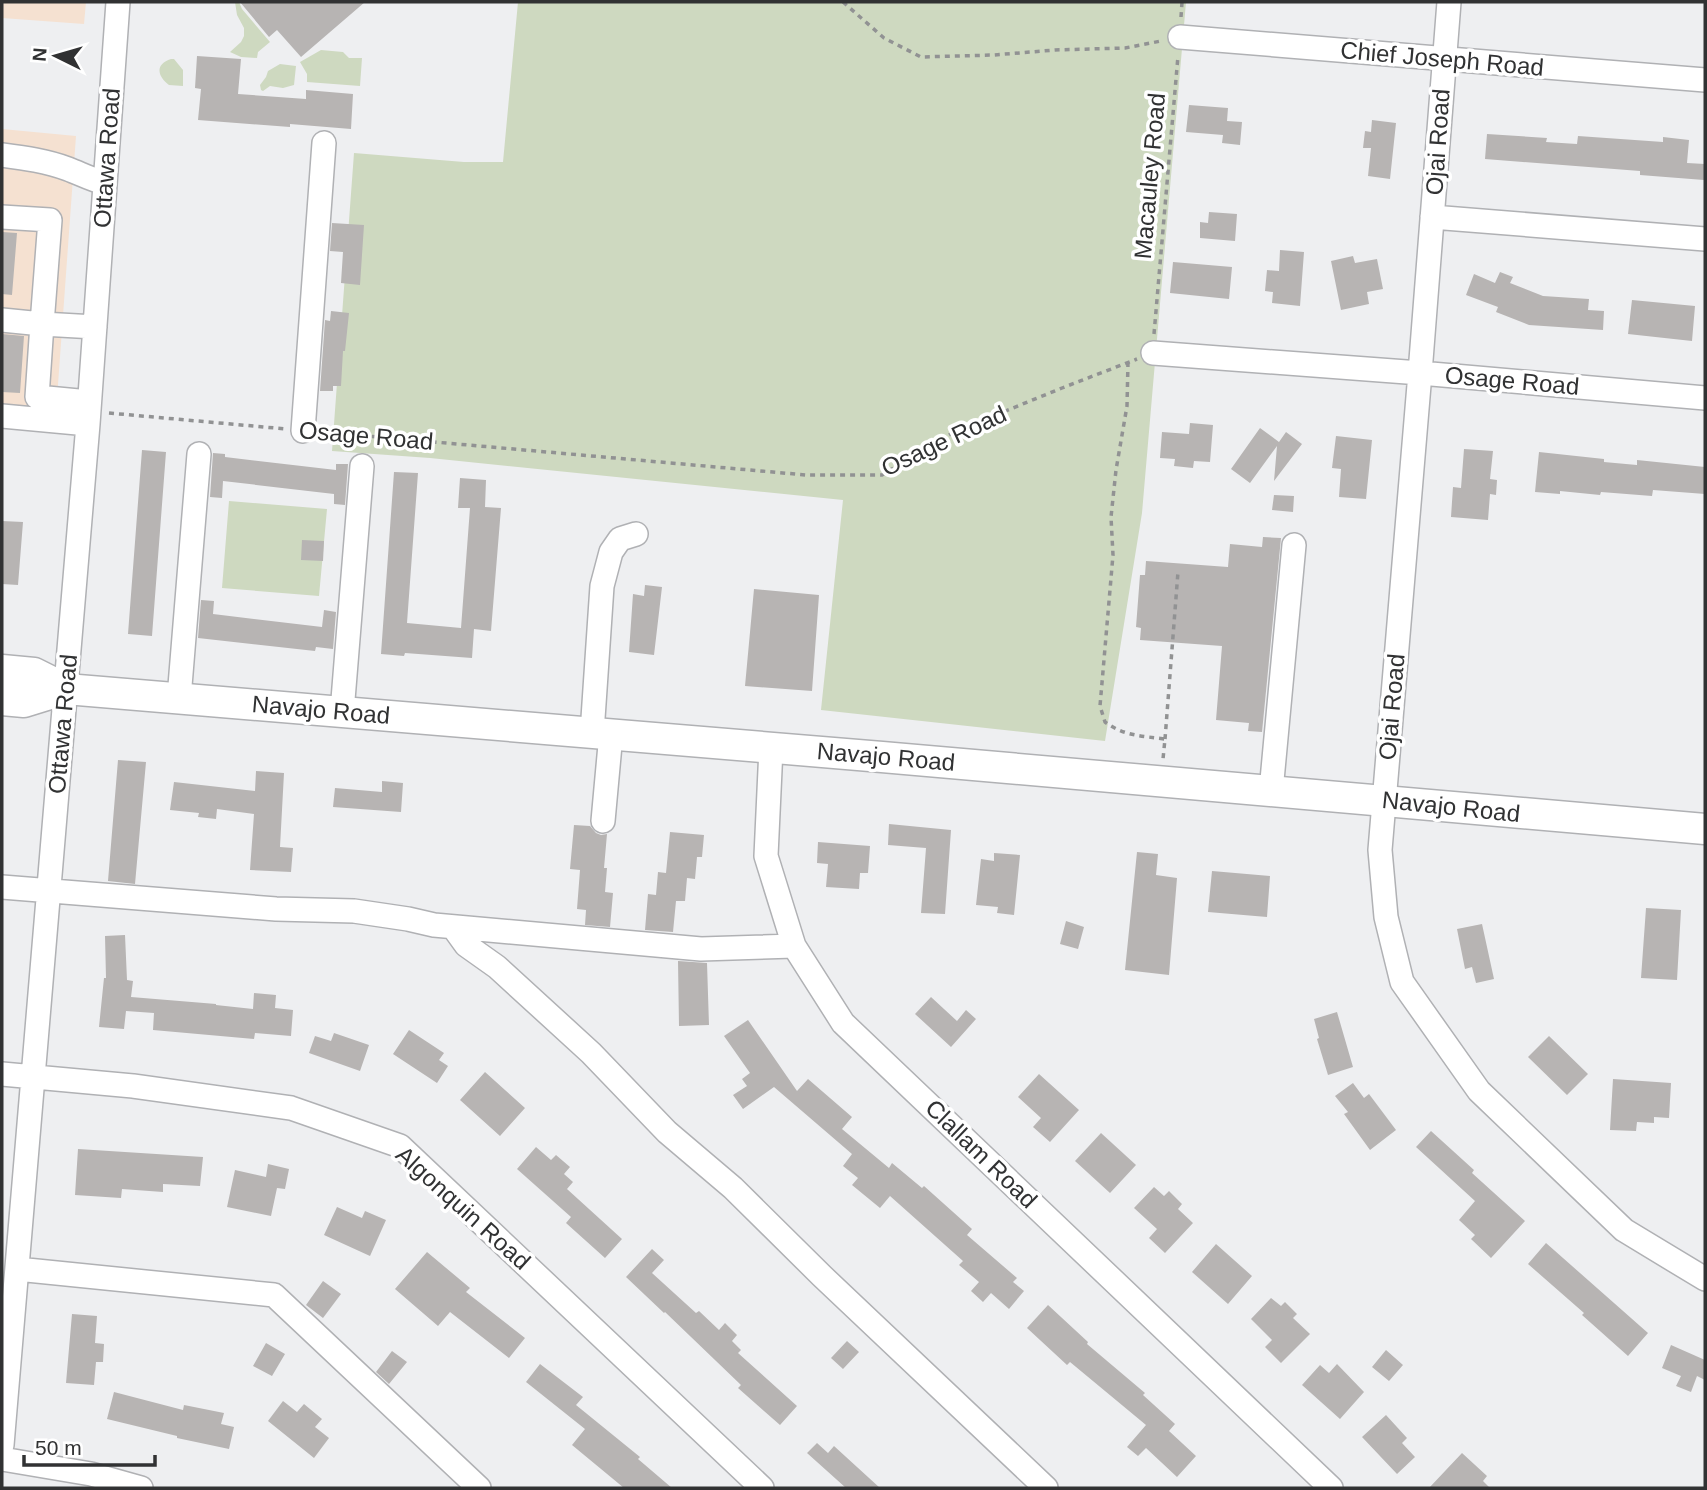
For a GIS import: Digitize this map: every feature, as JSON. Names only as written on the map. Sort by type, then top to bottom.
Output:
[{"type":"main road","name":"Navajo Road","points":[[2,670],[34,673],[66,689]]},
{"type":"main road","name":"Navajo Road","points":[[2,700],[24,702],[66,689],[1705,829]]},
{"type":"street","name":"Ottawa Road","points":[[2,1445],[89,412],[118,2]]},
{"type":"street","name":"Ojai Road","points":[[1449,2],[1380,850],[1386,917],[1402,982],[1479,1091],[1624,1230],[1705,1279]]},
{"type":"street","name":"Chief Joseph Road","points":[[1180,37],[1705,80]]},
{"type":"street","points":[[303,431],[324,143]]},
{"type":"street","points":[[2,156],[28,158],[52,164],[105,183]]},
{"type":"street","points":[[2,217],[50,220],[37,397],[89,412]]},
{"type":"street","points":[[1432,218],[1705,239]]},
{"type":"street","points":[[2,320],[95,327]]},
{"type":"street","name":"Osage Road","points":[[1153,353],[1705,398]]},
{"type":"street","points":[[2,416],[89,412]]},
{"type":"street","points":[[179,698],[200,454]]},
{"type":"street","points":[[342,712],[362,466]]},
{"type":"street","points":[[603,821],[602,586],[611,552],[620,539],[636,534]]},
{"type":"street","points":[[1271,791],[1294,545]]},
{"type":"street","name":"Clallam Road","points":[[771,748],[766,856],[794,946],[843,1023],[1331,1488]]},
{"type":"street","points":[[2,887],[276,909],[354,911],[434,925],[701,948],[794,946]]},
{"type":"street","points":[[453,927],[466,945],[497,967],[591,1053],[667,1132],[733,1188],[1046,1488]]},
{"type":"street","name":"Algonquin Road","points":[[2,1074],[133,1086],[291,1108],[401,1146],[762,1488]]},
{"type":"street","points":[[17,1269],[274,1296],[479,1488]]},
{"type":"street","points":[[2,1459],[91,1474],[141,1488]]},
{"type":"path","points":[[843,2],[884,38],[921,57],[1125,48],[1180,37]]},
{"type":"path","name":"Macauley Road","points":[[1153,353],[1182,2]]},
{"type":"path","name":"Osage Road","points":[[89,412],[806,475],[882,475],[954,432],[1153,353]]},
{"type":"path","points":[[1128,362],[1128,406],[1116,470],[1111,517],[1113,555],[1100,706],[1105,722],[1117,731],[1165,738]]},
{"type":"path","points":[[1160,781],[1178,572]]},
{"type":"shaded area","points":[[2,2],[86,2],[84,24],[2,18]]},
{"type":"shaded area","points":[[2,129],[76,136],[56,412],[2,408]]},
{"type":"green space","points":[[235,2],[239,2],[270,42],[258,52],[257,58],[241,57],[230,52],[244,36]]},
{"type":"green space","points":[[518,2],[1186,2],[1142,513],[1105,741],[821,710],[843,500],[430,458],[332,451],[354,153],[464,162],[503,162]]},
{"type":"green space","points":[[321,50],[343,52],[349,58],[362,58],[360,86],[307,82],[307,74],[300,62]]},
{"type":"green space","points":[[171,59],[183,70],[183,86],[169,85],[160,74],[162,64]]},
{"type":"green space","points":[[280,64],[296,66],[294,85],[283,88],[270,86],[261,90],[260,85],[268,71]]},
{"type":"green space","points":[[229,501],[327,509],[319,596],[222,588]]},
{"type":"building","points":[[240,2],[365,2],[301,57],[277,30],[269,37]]},
{"type":"building","points":[[197,56],[241,59],[238,94],[306,99],[306,90],[353,94],[351,129],[198,120],[201,89],[195,88]]},
{"type":"building","points":[[1189,105],[1228,108],[1227,121],[1242,122],[1240,145],[1222,143],[1223,135],[1186,132]]},
{"type":"building","points":[[1372,120],[1396,123],[1390,179],[1368,176],[1371,148],[1363,148],[1365,131],[1371,132]]},
{"type":"building","points":[[1487,134],[1547,138],[1546,142],[1577,144],[1578,136],[1663,142],[1663,137],[1689,140],[1687,163],[1705,164],[1704,180],[1640,175],[1640,171],[1485,159]]},
{"type":"building","points":[[1209,212],[1237,214],[1235,241],[1200,238],[1200,222],[1208,223]]},
{"type":"building","points":[[332,223],[364,225],[360,285],[341,283],[343,252],[330,251]]},
{"type":"building","points":[[2,232],[17,233],[12,295],[2,294]]},
{"type":"building","points":[[1280,250],[1304,252],[1300,306],[1272,303],[1273,292],[1265,291],[1267,270],[1279,271]]},
{"type":"building","points":[[1353,256],[1355,263],[1377,259],[1383,289],[1367,292],[1369,304],[1341,310],[1331,261]]},
{"type":"building","points":[[1173,262],[1232,267],[1229,299],[1170,293]]},
{"type":"building","points":[[1500,272],[1513,277],[1510,283],[1543,296],[1589,299],[1588,310],[1604,311],[1603,330],[1529,325],[1496,312],[1498,307],[1466,295],[1474,274],[1495,283]]},
{"type":"building","points":[[1632,300],[1695,306],[1692,341],[1628,334]]},
{"type":"building","points":[[331,311],[349,313],[341,386],[333,386],[333,391],[320,391],[325,320],[330,321]]},
{"type":"building","points":[[2,334],[24,336],[20,393],[2,392]]},
{"type":"building","points":[[1190,423],[1213,425],[1210,462],[1194,461],[1193,468],[1174,466],[1175,459],[1160,458],[1162,432],[1189,434]]},
{"type":"building","points":[[1260,428],[1279,442],[1286,432],[1302,444],[1274,481],[1277,446],[1250,483],[1231,469]]},
{"type":"building","points":[[1336,436],[1372,440],[1366,499],[1339,497],[1341,469],[1332,468]]},
{"type":"building","points":[[1464,449],[1493,451],[1490,479],[1497,480],[1496,495],[1490,494],[1488,520],[1451,517],[1453,487],[1461,488]]},
{"type":"building","points":[[142,450],[166,452],[152,636],[128,634]]},
{"type":"building","points":[[1539,452],[1637,465],[1637,460],[1705,467],[1705,494],[1653,490],[1652,496],[1601,492],[1600,495],[1560,491],[1560,494],[1535,492]]},
{"type":"building","points":[[213,453],[225,454],[225,457],[336,470],[336,464],[348,464],[345,505],[334,504],[334,494],[223,481],[222,498],[210,497]]},
{"type":"building","points":[[394,472],[418,473],[407,623],[461,628],[470,508],[458,508],[460,478],[486,480],[485,507],[501,508],[491,631],[474,629],[472,658],[381,654]]},
{"type":"building","points":[[1274,495],[1294,496],[1293,512],[1272,510]]},
{"type":"building","points":[[2,521],[23,522],[18,585],[2,584]]},
{"type":"building","points":[[1263,537],[1281,538],[1262,732],[1248,731],[1249,723],[1216,720],[1222,646],[1140,640],[1141,628],[1136,627],[1140,575],[1145,575],[1146,561],[1228,567],[1230,544],[1262,547]]},
{"type":"building","points":[[302,540],[324,541],[323,561],[301,560]]},
{"type":"building","points":[[645,585],[662,587],[654,655],[629,652],[633,594],[644,596]]},
{"type":"building","points":[[754,589],[819,595],[812,691],[745,686]]},
{"type":"building","points":[[201,600],[214,601],[213,614],[322,627],[324,610],[336,612],[333,649],[316,647],[315,651],[198,638]]},
{"type":"building","points":[[118,760],[146,762],[135,884],[108,881]]},
{"type":"building","points":[[256,771],[284,773],[280,847],[293,848],[291,872],[250,870],[254,814],[217,809],[216,819],[198,817],[199,813],[170,810],[174,782],[255,791]]},
{"type":"building","points":[[382,781],[403,783],[401,812],[333,807],[335,788],[382,792]]},
{"type":"building","points":[[889,824],[951,830],[945,914],[921,913],[926,848],[888,845]]},
{"type":"building","points":[[574,825],[590,826],[596,833],[607,834],[605,892],[613,893],[610,927],[585,925],[586,910],[577,909],[580,870],[570,869]]},
{"type":"building","points":[[670,832],[704,835],[702,857],[697,857],[695,879],[687,878],[685,901],[676,901],[673,932],[645,930],[648,894],[656,895],[658,872],[666,873]]},
{"type":"building","points":[[818,842],[870,846],[868,873],[860,873],[859,889],[826,887],[828,864],[817,863]]},
{"type":"building","points":[[1137,852],[1158,854],[1156,875],[1177,878],[1169,975],[1125,970]]},
{"type":"building","points":[[994,853],[1020,855],[1014,915],[997,913],[998,907],[976,905],[981,859],[994,861]]},
{"type":"building","points":[[1212,871],[1270,876],[1267,917],[1208,912]]},
{"type":"building","points":[[1646,908],[1681,910],[1677,980],[1641,978]]},
{"type":"building","points":[[1066,921],[1084,927],[1078,949],[1060,944]]},
{"type":"building","points":[[1482,924],[1494,979],[1476,983],[1472,967],[1465,969],[1457,929]]},
{"type":"building","points":[[125,935],[127,980],[133,981],[131,997],[253,1009],[254,993],[276,995],[275,1008],[293,1010],[291,1036],[255,1033],[254,1039],[153,1030],[154,1013],[126,1011],[124,1029],[99,1027],[106,978],[105,936]]},
{"type":"building","points":[[678,961],[707,963],[709,1025],[679,1026]]},
{"type":"building","points":[[931,997],[957,1021],[966,1010],[976,1019],[951,1047],[915,1014]]},
{"type":"building","points":[[1337,1012],[1353,1067],[1328,1075],[1314,1019]]},
{"type":"building","points":[[748,1020],[797,1091],[808,1079],[852,1117],[842,1129],[889,1168],[892,1163],[922,1188],[924,1186],[972,1229],[967,1235],[1017,1278],[1013,1282],[1024,1291],[1009,1309],[991,1293],[983,1302],[971,1291],[979,1282],[959,1265],[963,1261],[890,1196],[880,1208],[852,1185],[858,1178],[843,1166],[852,1154],[774,1087],[743,1109],[733,1095],[747,1086],[742,1079],[750,1073],[724,1036]]},
{"type":"building","points":[[409,1030],[444,1053],[439,1060],[448,1066],[437,1083],[393,1054]]},
{"type":"building","points":[[334,1033],[369,1045],[360,1071],[309,1053],[315,1036],[331,1041]]},
{"type":"building","points":[[1549,1036],[1588,1074],[1567,1095],[1528,1057]]},
{"type":"building","points":[[485,1072],[525,1108],[500,1136],[460,1100]]},
{"type":"building","points":[[1039,1074],[1079,1110],[1050,1142],[1033,1127],[1041,1118],[1018,1097]]},
{"type":"building","points":[[1613,1079],[1671,1083],[1669,1118],[1654,1117],[1654,1123],[1637,1122],[1636,1131],[1610,1130]]},
{"type":"building","points":[[1353,1083],[1364,1098],[1369,1094],[1396,1130],[1370,1150],[1344,1114],[1348,1112],[1335,1096]]},
{"type":"building","points":[[1431,1131],[1525,1221],[1491,1258],[1471,1239],[1475,1235],[1459,1220],[1475,1201],[1416,1147]]},
{"type":"building","points":[[1101,1133],[1136,1165],[1110,1193],[1075,1161]]},
{"type":"building","points":[[536,1147],[551,1160],[556,1155],[570,1167],[564,1174],[573,1182],[567,1189],[622,1239],[605,1258],[566,1223],[571,1217],[517,1169]]},
{"type":"building","points":[[78,1149],[203,1157],[200,1186],[163,1184],[163,1192],[122,1189],[121,1198],[75,1195]]},
{"type":"building","points":[[268,1164],[289,1169],[285,1189],[277,1188],[271,1216],[227,1207],[235,1170],[266,1177]]},
{"type":"building","points":[[1154,1187],[1164,1196],[1169,1191],[1182,1204],[1178,1209],[1193,1223],[1165,1253],[1149,1238],[1157,1229],[1134,1208]]},
{"type":"building","points":[[337,1207],[362,1218],[365,1211],[386,1220],[370,1256],[324,1235]]},
{"type":"building","points":[[1546,1243],[1648,1333],[1628,1356],[1528,1264]]},
{"type":"building","points":[[1216,1244],[1252,1276],[1228,1304],[1192,1272]]},
{"type":"building","points":[[652,1249],[664,1260],[652,1273],[719,1330],[725,1323],[737,1335],[732,1341],[741,1350],[738,1353],[797,1406],[780,1425],[738,1388],[741,1385],[626,1277]]},
{"type":"building","points":[[427,1252],[470,1288],[466,1292],[525,1338],[509,1358],[450,1312],[438,1326],[395,1289]]},
{"type":"building","points":[[323,1281],[341,1294],[323,1318],[306,1305]]},
{"type":"building","points":[[1271,1298],[1281,1306],[1285,1302],[1297,1314],[1293,1318],[1310,1334],[1281,1363],[1265,1347],[1272,1340],[1251,1319]]},
{"type":"building","points":[[1048,1305],[1088,1342],[1087,1344],[1145,1393],[1143,1395],[1175,1424],[1169,1431],[1196,1456],[1177,1477],[1146,1448],[1138,1456],[1127,1447],[1146,1425],[1070,1362],[1067,1365],[1027,1328]]},
{"type":"building","points":[[72,1314],[97,1316],[95,1343],[104,1344],[103,1362],[96,1362],[94,1385],[66,1383]]},
{"type":"building","points":[[847,1341],[859,1352],[843,1369],[831,1358]]},
{"type":"building","points":[[266,1343],[285,1354],[272,1376],[253,1366]]},
{"type":"building","points":[[1671,1345],[1705,1360],[1705,1380],[1697,1376],[1691,1392],[1676,1386],[1681,1376],[1662,1368]]},
{"type":"building","points":[[1386,1350],[1403,1365],[1389,1381],[1372,1367]]},
{"type":"building","points":[[392,1351],[407,1362],[389,1384],[376,1372]]},
{"type":"building","points":[[540,1364],[583,1397],[576,1405],[640,1457],[638,1459],[672,1488],[624,1488],[572,1445],[585,1429],[526,1382]]},
{"type":"building","points":[[1337,1364],[1364,1392],[1340,1419],[1302,1385],[1320,1365],[1329,1373]]},
{"type":"building","points":[[114,1392],[183,1410],[184,1405],[224,1413],[221,1424],[234,1427],[229,1449],[107,1419]]},
{"type":"building","points":[[283,1401],[297,1412],[304,1404],[322,1419],[315,1427],[329,1438],[314,1458],[268,1421]]},
{"type":"building","points":[[1386,1415],[1407,1438],[1402,1443],[1415,1457],[1397,1474],[1362,1437]]},
{"type":"building","points":[[817,1443],[828,1453],[834,1446],[880,1488],[846,1488],[807,1453]]},
{"type":"building","points":[[1462,1453],[1487,1476],[1483,1481],[1490,1488],[1429,1488]]}]
